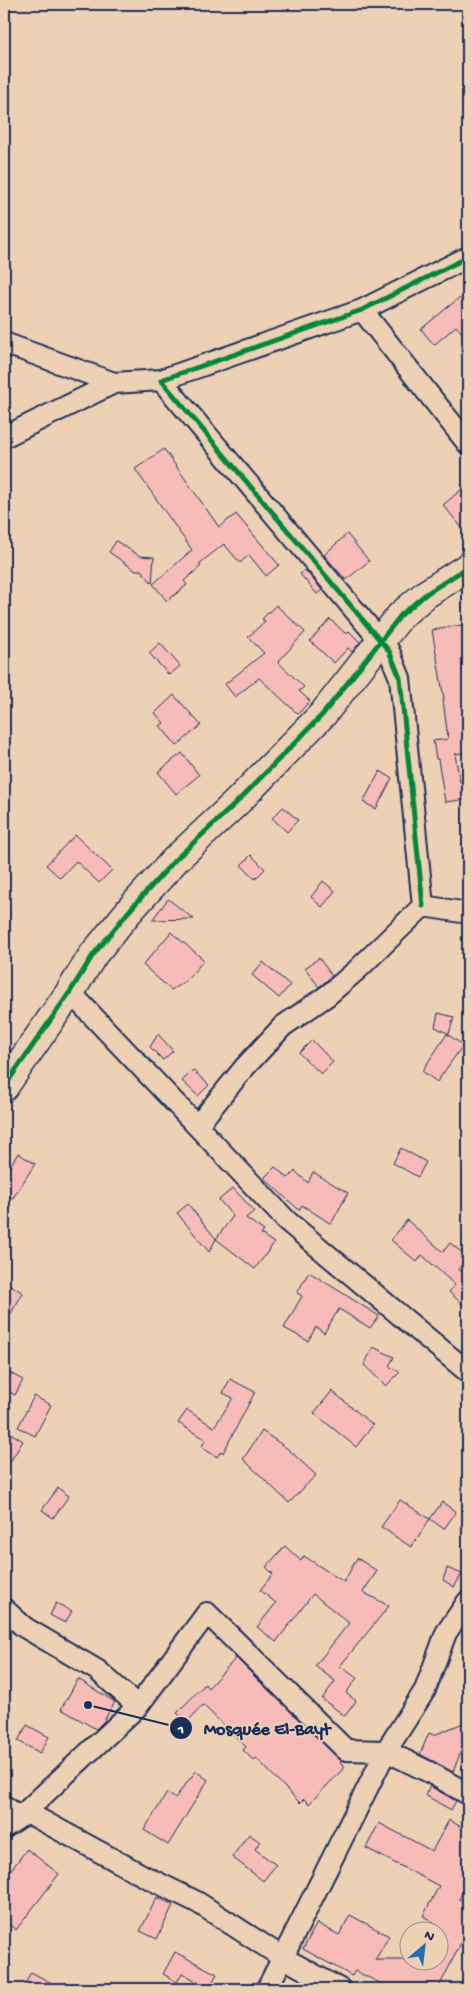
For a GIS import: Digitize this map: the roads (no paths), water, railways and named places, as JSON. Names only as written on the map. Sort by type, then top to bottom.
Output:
[{"type":"street","points":[[4,437],[114,383],[161,380],[362,310],[468,257]]},
{"type":"street","points":[[362,310],[468,444]]},
{"type":"street","points":[[4,343],[114,383]]},
{"type":"street","points":[[161,380],[381,640],[389,652],[400,678],[423,906]]},
{"type":"street","points":[[4,1087],[70,992],[93,955],[129,911],[175,860],[236,803],[323,714],[401,615],[426,594],[468,567]]},
{"type":"street","points":[[423,906],[468,913]]},
{"type":"street","points":[[197,1126],[244,1068],[283,1026],[328,995],[357,970],[423,906]]},
{"type":"street","points":[[70,992],[287,1221],[468,1372]]},
{"type":"street","points":[[267,1989],[386,1751],[425,1690],[446,1633],[468,1600]]},
{"type":"street","points":[[4,1609],[24,1628],[97,1670],[138,1706]]},
{"type":"street","points":[[9,1817],[138,1706],[207,1613],[346,1750],[386,1751],[468,1794]]},
{"type":"street","points":[[9,1817],[30,1814],[144,1876],[197,1902],[282,1957],[340,1989]]},
{"type":"place","name":"Mosquée El-Bayt","points":[[88,1705]]}]
